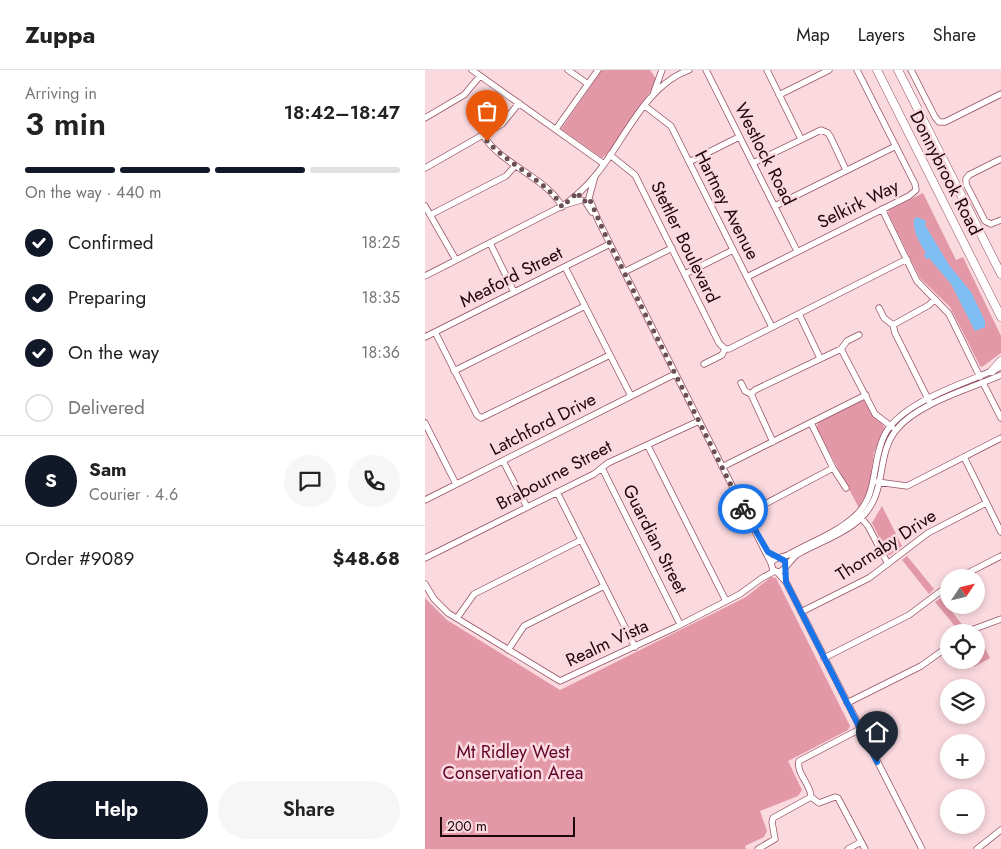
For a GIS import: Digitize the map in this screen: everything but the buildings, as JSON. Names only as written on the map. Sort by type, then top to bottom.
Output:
[{"type":"main road","name":"Donnybrook Road","points":[[877,70],[1001,317]]},
{"type":"main road","name":"Donnybrook Road","points":[[898,70],[1001,274]]},
{"type":"main road","points":[[991,371],[1001,361]]},
{"type":"street","points":[[472,70],[604,164]]},
{"type":"street","points":[[568,70],[588,84]]},
{"type":"street","points":[[556,129],[598,70]]},
{"type":"street","points":[[654,70],[660,78],[670,80]]},
{"type":"street","points":[[563,206],[581,191],[604,164],[652,96],[662,70]]},
{"type":"street","points":[[652,96],[670,80],[689,70]]},
{"type":"street","name":"Westlock Road","points":[[706,70],[797,251]]},
{"type":"street","points":[[767,70],[801,139]]},
{"type":"street","points":[[779,95],[829,70]]},
{"type":"street","name":"Selkirk Way","points":[[747,277],[912,194],[916,190],[915,184],[857,70]]},
{"type":"street","points":[[911,70],[939,122],[945,122],[1001,94]]},
{"type":"street","points":[[670,71],[670,80]]},
{"type":"street","points":[[425,118],[464,95],[480,76]]},
{"type":"street","points":[[425,168],[505,122],[519,103]]},
{"type":"street","name":"Hartney Avenue","points":[[645,106],[669,124],[772,327]]},
{"type":"street","points":[[753,163],[817,131],[825,131],[831,138],[846,170]]},
{"type":"street","points":[[483,134],[490,144],[515,166],[555,195],[563,206]]},
{"type":"street","points":[[689,162],[739,137]]},
{"type":"street","points":[[775,206],[896,146]]},
{"type":"street","name":"Stettler Boulevard","points":[[610,155],[635,174],[719,343],[725,349]]},
{"type":"street","points":[[1001,159],[969,175],[966,179],[985,221],[991,224],[1001,220]]},
{"type":"street","points":[[430,214],[506,176],[515,166]]},
{"type":"street","points":[[425,276],[563,206],[586,198],[595,176]]},
{"type":"street","points":[[581,191],[598,220],[722,468],[768,552],[771,564],[786,582],[922,849]]},
{"type":"street","points":[[581,191],[586,198]]},
{"type":"street","points":[[425,206],[456,260]]},
{"type":"street","points":[[881,209],[917,281],[949,314],[1001,418]]},
{"type":"street","points":[[490,243],[514,292]]},
{"type":"street","name":"Meaford Street","points":[[425,337],[610,244]]},
{"type":"street","points":[[624,272],[672,248]]},
{"type":"street","points":[[685,274],[733,250]]},
{"type":"street","points":[[704,364],[722,355],[725,349],[729,349],[907,259]]},
{"type":"street","points":[[565,266],[631,396]]},
{"type":"street","points":[[893,325],[929,305],[935,299]]},
{"type":"street","points":[[454,371],[585,306]]},
{"type":"street","points":[[879,308],[887,321],[893,325],[895,333],[930,402]]},
{"type":"street","points":[[799,314],[820,358]]},
{"type":"street","points":[[435,332],[477,415],[483,418],[610,355]]},
{"type":"street","points":[[751,394],[841,349],[847,341],[859,335]]},
{"type":"street","points":[[841,349],[878,417],[893,428]]},
{"type":"street","points":[[982,380],[991,371],[1001,367]]},
{"type":"street","name":"Latchford Drive","points":[[425,500],[675,374]]},
{"type":"street","points":[[888,564],[862,518],[872,504],[877,482],[878,453],[893,428],[930,402],[982,380],[1001,375]]},
{"type":"street","points":[[741,383],[745,391],[751,394],[773,442]]},
{"type":"street","points":[[722,468],[865,395]]},
{"type":"street","name":"Brabourne Street","points":[[425,558],[557,492],[641,447],[648,446],[699,421]]},
{"type":"street","points":[[811,422],[833,468],[846,488]]},
{"type":"street","points":[[425,423],[427,432],[455,484]]},
{"type":"street","points":[[877,482],[905,486],[1001,438]]},
{"type":"street","points":[[648,446],[726,601]]},
{"type":"street","points":[[964,457],[1001,532]]},
{"type":"street","points":[[503,461],[527,507]]},
{"type":"street","name":"Guardian Street","points":[[602,468],[680,624]]},
{"type":"street","points":[[746,514],[833,468]]},
{"type":"street","name":"Realm Vista","points":[[762,578],[771,564],[779,557],[854,518],[869,498],[877,482]]},
{"type":"street","points":[[557,492],[635,647]]},
{"type":"street","name":"Thornaby Drive","points":[[801,612],[869,578],[928,533],[986,503]]},
{"type":"street","name":"Realm Vista","points":[[425,584],[441,607],[560,681],[635,647],[726,601],[762,578],[785,567],[798,554],[845,531],[862,518]]},
{"type":"street","points":[[457,618],[474,594],[581,540]]},
{"type":"street","points":[[768,552],[785,561],[786,582]]},
{"type":"street","points":[[976,569],[1001,556]]},
{"type":"street","points":[[508,650],[524,626],[604,586]]},
{"type":"street","points":[[824,658],[909,615],[940,592]]},
{"type":"street","points":[[985,625],[1001,620]]},
{"type":"street","points":[[847,703],[921,666],[940,652]]},
{"type":"street","points":[[811,798],[810,790],[799,768],[799,761],[860,729]]},
{"type":"street","points":[[811,798],[819,803],[835,797],[838,798],[865,849]]},
{"type":"street","points":[[758,849],[775,839],[773,818],[811,798]]},
{"type":"street","points":[[977,849],[1001,830]]},
{"type":"street","points":[[848,849],[861,842]]},
{"type":"green space","points":[[602,70],[650,70],[657,80],[653,90],[607,154],[602,158],[561,129]]},
{"type":"green space","points":[[923,193],[956,260],[963,257],[1001,336],[1001,353],[982,367],[950,307],[920,278],[888,213],[889,210]]},
{"type":"green space","points":[[863,400],[885,428],[874,453],[869,489],[859,508],[816,427],[819,422]]},
{"type":"green space","points":[[882,506],[902,546],[890,555],[888,555],[872,523]]},
{"type":"green space","points":[[907,556],[934,589],[929,594],[902,560]]},
{"type":"green space","name":"Mt Ridley West Conservation Area","points":[[771,577],[776,578],[850,726],[848,730],[788,761],[802,790],[798,796],[760,811],[767,831],[764,837],[745,846],[746,849],[425,849],[425,598],[447,620],[560,690],[746,597]]},
{"type":"green space","points":[[940,599],[940,608],[935,602]]},
{"type":"green space","points":[[945,614],[954,614],[962,624],[953,624]]},
{"type":"green space","points":[[985,648],[990,658],[985,661]]},
{"type":"water","points":[[917,217],[926,221],[925,225],[949,265],[971,292],[985,321],[985,327],[975,331],[951,284],[929,258],[926,259],[924,254],[926,253],[914,229],[914,219]]},
{"type":"way so far","points":[[487,141],[515,166],[555,195],[562,207],[578,192],[578,196],[582,201],[589,198],[598,220],[743,509]]},
{"type":"route","points":[[743,509],[768,552],[783,558],[785,561],[786,582],[877,762]]}]
